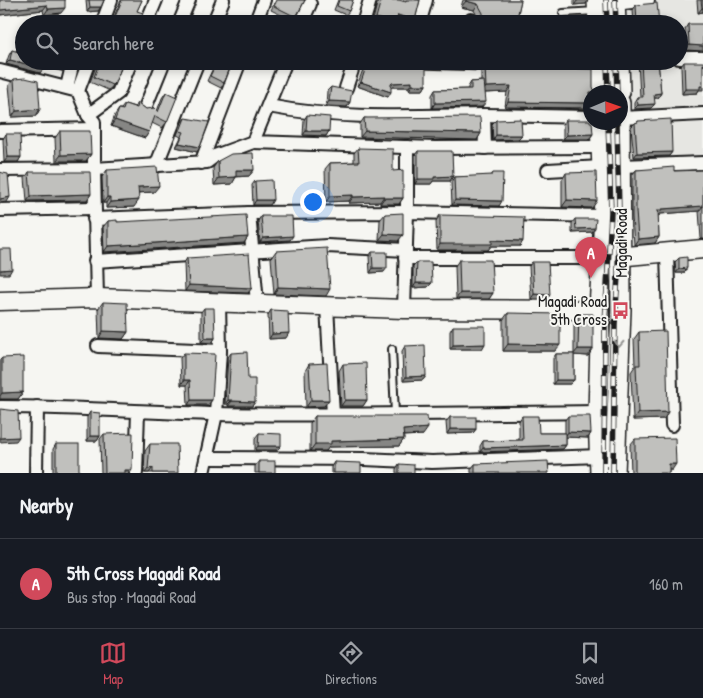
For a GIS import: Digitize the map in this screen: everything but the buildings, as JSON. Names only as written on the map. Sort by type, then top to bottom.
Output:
[{"type":"main road","points":[[615,2],[616,15]]},
{"type":"main road","points":[[600,70],[600,85]]},
{"type":"main road","points":[[619,70],[620,85]]},
{"type":"main road","name":"Magadi Road","points":[[600,130],[604,216],[594,258],[600,343],[598,412],[600,465]]},
{"type":"main road","name":"Magadi Road","points":[[615,473],[622,256],[621,130]]},
{"type":"street","points":[[105,15],[111,0]]},
{"type":"street","points":[[150,15],[156,0]]},
{"type":"street","points":[[183,15],[189,0]]},
{"type":"street","points":[[217,15],[223,0]]},
{"type":"street","points":[[258,15],[264,0]]},
{"type":"street","points":[[366,15],[370,0]]},
{"type":"street","points":[[422,15],[426,0]]},
{"type":"street","points":[[615,2],[648,0]]},
{"type":"street","points":[[304,15],[308,1]]},
{"type":"street","points":[[688,58],[703,58]]},
{"type":"street","points":[[72,70],[73,89],[94,122],[94,214],[97,298]]},
{"type":"street","points":[[73,89],[84,70]]},
{"type":"street","points":[[88,115],[118,93],[127,70]]},
{"type":"street","points":[[145,108],[160,70]]},
{"type":"street","points":[[156,166],[194,70]]},
{"type":"street","points":[[201,163],[237,70]]},
{"type":"street","points":[[254,142],[282,70]]},
{"type":"street","points":[[346,88],[352,70]]},
{"type":"street","points":[[0,71],[73,89]]},
{"type":"street","points":[[268,106],[295,111],[380,116],[583,117]]},
{"type":"street","points":[[628,118],[703,114]]},
{"type":"street","points":[[484,115],[485,148]]},
{"type":"street","points":[[0,131],[94,129]]},
{"type":"street","points":[[0,170],[94,170],[201,163],[254,142],[407,147],[600,147]]},
{"type":"street","points":[[404,309],[407,147]]},
{"type":"street","points":[[621,166],[703,163]]},
{"type":"street","points":[[548,170],[601,167]]},
{"type":"street","points":[[0,210],[94,214],[407,212],[604,216]]},
{"type":"street","points":[[249,213],[257,303]]},
{"type":"street","points":[[95,261],[327,246],[406,254],[594,258],[703,249]]},
{"type":"street","points":[[667,252],[672,425]]},
{"type":"street","points":[[0,301],[97,298],[404,309],[598,310]]},
{"type":"street","points":[[202,473],[216,414],[220,351],[219,302]]},
{"type":"street","points":[[327,306],[333,415]]},
{"type":"street","points":[[98,346],[220,351]]},
{"type":"street","points":[[0,407],[216,414],[333,415],[598,412]]},
{"type":"street","points":[[36,407],[36,473]]},
{"type":"street","points":[[136,473],[138,412]]},
{"type":"street","points":[[207,458],[364,459],[600,465]]},
{"type":"lane","points":[[563,13],[597,12]]},
{"type":"lane","points":[[392,349],[395,414]]},
{"type":"shaded area","points":[[618,0],[703,0],[703,166],[628,169],[625,130],[628,130],[628,85],[623,85],[622,70],[688,70],[688,15],[619,15]]},
{"type":"railway","points":[[606,0],[607,15]]},
{"type":"railway","points":[[615,0],[616,15]]},
{"type":"railway","points":[[607,70],[608,85]]},
{"type":"railway","points":[[616,70],[617,85]]},
{"type":"railway","points":[[604,473],[605,324],[611,212],[608,130]]},
{"type":"railway","points":[[613,473],[619,212],[617,130]]},
{"type":"place","name":"5th Cross Magadi Road","points":[[591,278]]},
{"type":"place","name":"Magadi Road 5th Cross","points":[[621,310]]}]
